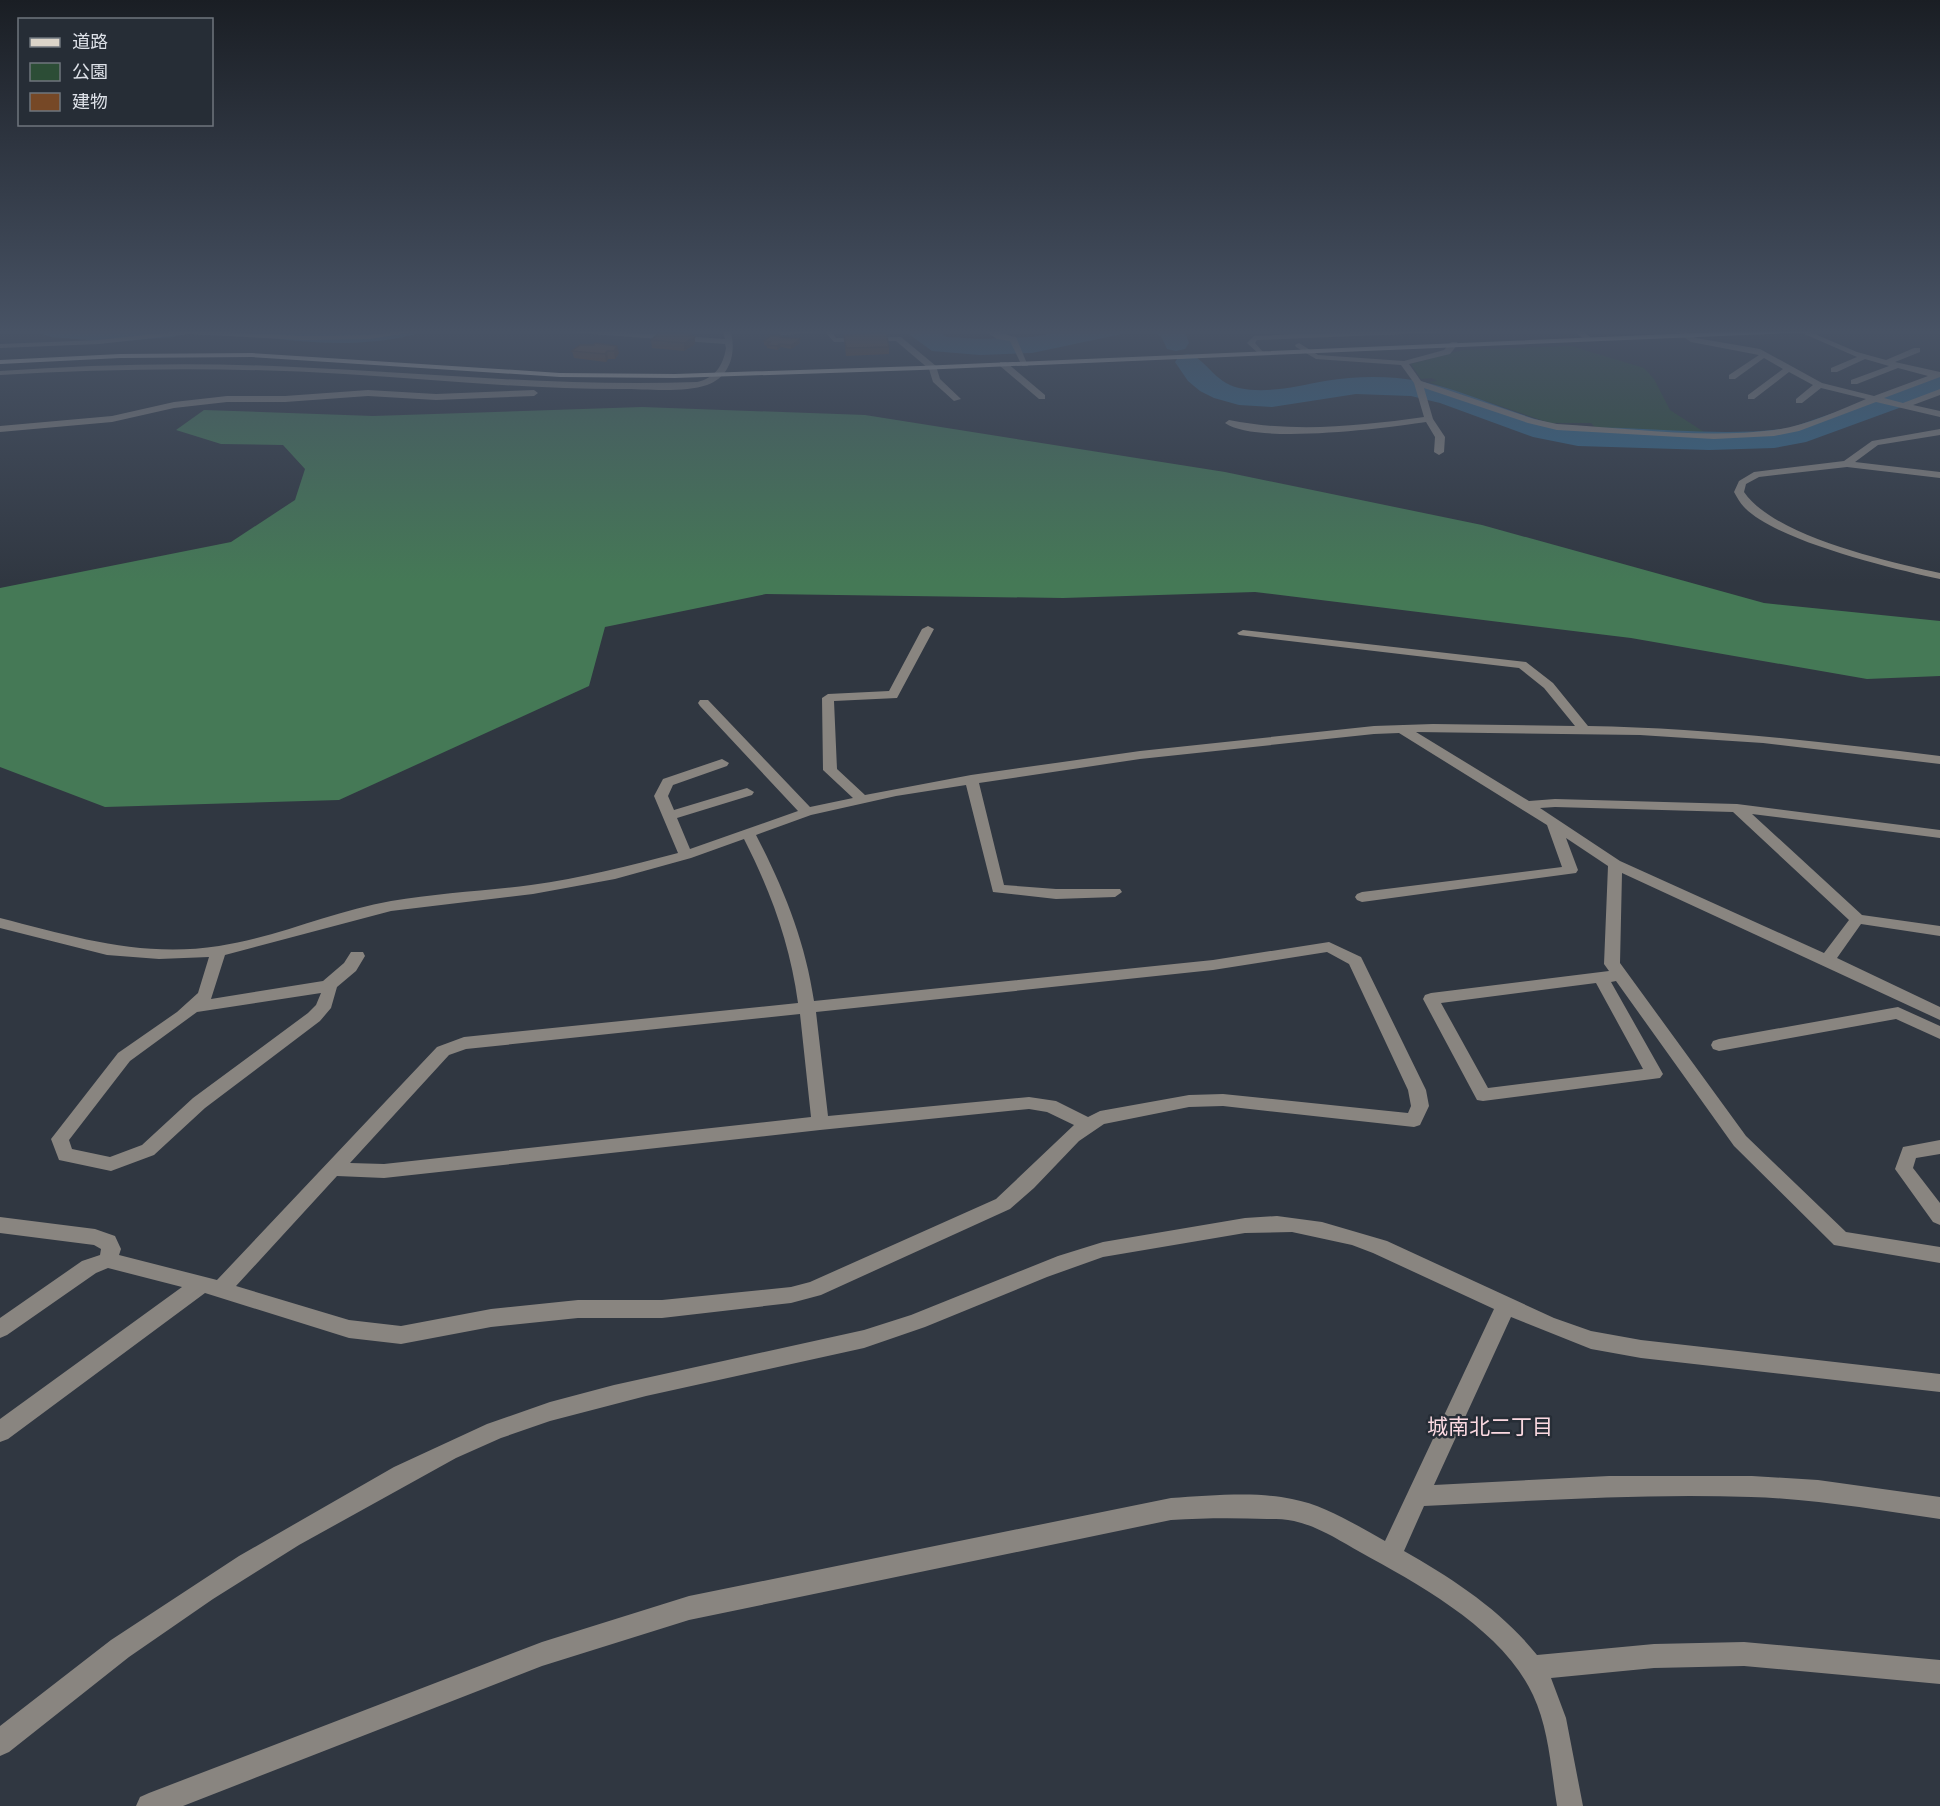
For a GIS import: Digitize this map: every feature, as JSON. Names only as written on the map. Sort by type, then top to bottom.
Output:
[{"type":"street","points":[[0,429],[112,420],[140,413]]},
{"type":"street","points":[[1427,413],[1440,437],[1439,452]]},
{"type":"street","points":[[1510,413],[1557,427],[1714,436],[1774,433],[1798,428],[1838,413]]},
{"type":"street","points":[[1229,423],[1254,430],[1277,430],[1353,428],[1429,419]]},
{"type":"street","points":[[1847,464],[1875,443],[1940,432]]},
{"type":"street","points":[[1940,474],[1847,464],[1757,474],[1739,487],[1740,497],[1750,509],[1786,528],[1864,557],[1940,576]]},
{"type":"street","points":[[861,798],[830,770],[828,698],[893,695],[928,629]]},
{"type":"street","points":[[1243,633],[1522,664],[1533,671],[1562,700],[1584,730]]},
{"type":"street","points":[[704,703],[807,812]]},
{"type":"street","points":[[1400,728],[1526,805],[1615,864],[1940,1014]]},
{"type":"street","points":[[0,923],[107,950],[159,954],[218,951],[256,943],[371,909],[417,901],[579,882],[647,867],[807,812],[861,798],[971,779],[1186,749],[1400,728],[1584,730],[1763,739],[1940,760]]},
{"type":"street","points":[[686,855],[661,796],[668,782],[722,764]]},
{"type":"street","points":[[971,779],[998,889],[1056,894],[1115,892]]},
{"type":"street","points":[[670,816],[747,792]]},
{"type":"street","points":[[1526,805],[1556,803],[1737,808],[1940,834]]},
{"type":"street","points":[[1737,808],[1857,919],[1940,931]]},
{"type":"street","points":[[1362,897],[1571,870],[1553,823]]},
{"type":"street","points":[[748,832],[785,914],[796,946],[807,1007],[820,1123]]},
{"type":"street","points":[[1615,864],[1612,964],[1740,1141],[1841,1239],[1940,1255]]},
{"type":"street","points":[[1827,960],[1857,919]]},
{"type":"street","points":[[0,1329],[89,1267],[108,1260],[212,1286],[349,1329],[401,1335],[490,1318],[578,1309],[662,1309],[791,1295],[814,1289],[856,1271],[1003,1204],[1016,1195],[1066,1141],[1087,1124],[1116,1115],[1205,1100],[1243,1101],[1414,1120],[1420,1106],[1417,1090],[1355,961],[1329,947],[1213,965],[464,1043],[443,1051],[333,1169],[212,1286],[0,1432]]},
{"type":"street","points":[[218,951],[205,995],[195,1006],[116,1065],[60,1138],[65,1155],[111,1164],[148,1150],[199,1103],[314,1017],[323,1008],[330,989],[328,986]]},
{"type":"street","points":[[195,1006],[328,986],[350,967],[357,956]]},
{"type":"street","points":[[1601,978],[1654,1074],[1483,1095],[1431,999],[1621,975]]},
{"type":"street","points":[[1719,1045],[1898,1013],[1940,1033]]},
{"type":"street","points":[[333,1169],[384,1171],[820,1123],[1042,1103],[1087,1124]]},
{"type":"street","points":[[1940,1147],[1909,1152],[1904,1169],[1940,1217]]},
{"type":"street","points":[[0,1743],[98,1663],[215,1584],[285,1540],[392,1480],[464,1445],[517,1422],[603,1398],[863,1340],[894,1330],[1051,1267],[1095,1252],[1131,1244],[1260,1224],[1284,1224],[1353,1237],[1403,1257],[1564,1332],[1641,1349],[1940,1383]]},
{"type":"street","points":[[0,1225],[95,1237],[108,1242],[111,1249],[108,1260]]},
{"type":"street","points":[[1390,1556],[1506,1305]]},
{"type":"street","points":[[1418,1496],[1656,1485],[1753,1487],[1801,1489],[1940,1508]]},
{"type":"street","points":[[149,1806],[452,1688],[634,1624],[689,1608],[1171,1509],[1229,1505],[1292,1510],[1337,1527],[1456,1596],[1515,1647],[1532,1668],[1546,1698],[1555,1729],[1570,1806]]},
{"type":"street","points":[[1532,1668],[1654,1656],[1744,1654],[1940,1672]]},
{"type":"green space","points":[[199,413],[373,416],[454,413],[865,415],[1225,472],[1482,525],[1764,603],[1940,621],[1940,676],[1867,679],[1631,638],[1255,592],[1063,598],[766,594],[605,627],[589,686],[339,800],[105,807],[0,767],[0,588],[231,542],[295,500],[305,469],[283,445],[221,444],[176,430]]},
{"type":"green space","points":[[1521,413],[1675,413],[1704,432],[1596,428],[1591,423],[1550,423]]},
{"type":"waterway","points":[[1494,413],[1525,425],[1578,437],[1709,441],[1752,441],[1795,436],[1858,413]]},
{"type":"district","name":"城南北二丁目","points":[[1490,1426]]}]
